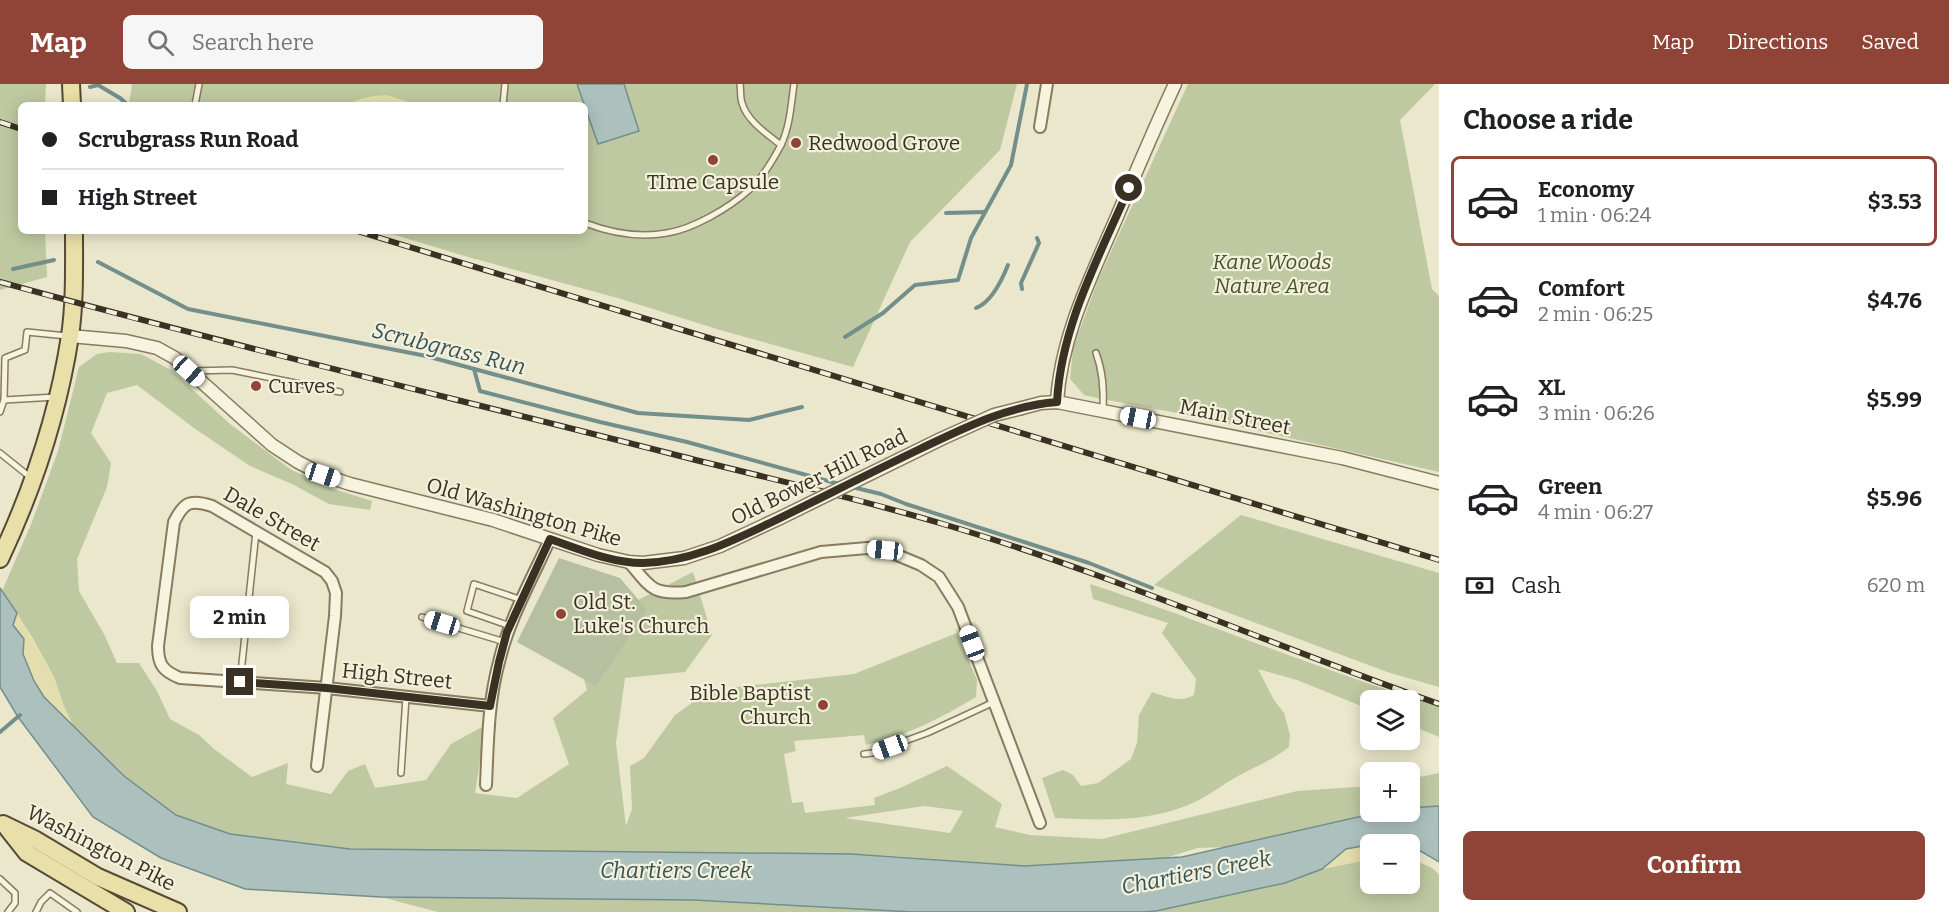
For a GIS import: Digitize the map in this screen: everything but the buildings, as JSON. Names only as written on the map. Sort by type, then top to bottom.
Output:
[{"type":"main road","points":[[71,84],[72,102]]},
{"type":"main road","points":[[0,559],[34,480],[58,397],[70,336],[74,234]]},
{"type":"main road","name":"Washington Pike","points":[[2,823],[27,853],[114,908],[126,912]]},
{"type":"main road","name":"Washington Pike","points":[[2,823],[36,840],[98,877],[178,912]]},
{"type":"street","points":[[1040,127],[1047,84]]},
{"type":"street","points":[[1057,402],[1061,362],[1070,330],[1175,84]]},
{"type":"street","name":"Old Washington Pike","points":[[70,336],[126,341],[157,348],[175,358],[272,445],[323,475],[493,520],[598,555],[629,562],[649,586],[658,592],[669,594],[686,592],[821,552],[858,549],[885,550],[921,565],[939,576],[958,607],[1041,822]]},
{"type":"street","name":"Main Street","points":[[1022,408],[1057,402],[1342,458],[1439,483]]},
{"type":"street","name":"Old Bower Hill Road","points":[[629,562],[664,561],[702,554],[941,439],[994,415],[1022,408]]},
{"type":"street","name":"Dale Street","points":[[160,666],[158,646],[174,522],[181,509],[188,503],[201,503],[212,506],[326,572],[332,580],[336,593],[335,616],[327,688]]},
{"type":"street","points":[[486,785],[490,706],[499,662],[510,626],[550,539]]},
{"type":"street","name":"High Street","points":[[160,666],[167,673],[180,678],[327,688],[490,706]]},
{"type":"street","points":[[318,766],[327,688]]},
{"type":"lane","points":[[196,102],[199,84]]},
{"type":"lane","points":[[503,102],[505,84]]},
{"type":"lane","points":[[740,84],[741,103],[747,113],[756,124],[781,145]]},
{"type":"lane","points":[[588,224],[604,231],[641,235],[668,233],[692,225],[722,210],[750,189],[775,157],[785,136],[794,84]]},
{"type":"lane","points":[[0,412],[4,400],[3,358],[26,350],[27,332],[70,336]]},
{"type":"lane","points":[[1096,353],[1104,387],[1103,411]]},
{"type":"lane","points":[[189,371],[232,370],[340,392]]},
{"type":"lane","points":[[4,400],[58,397]]},
{"type":"lane","points":[[0,453],[34,480]]},
{"type":"lane","points":[[240,682],[256,532]]},
{"type":"lane","points":[[510,626],[466,611],[474,584],[523,600]]},
{"type":"lane","points":[[422,616],[505,642]]},
{"type":"lane","points":[[401,773],[406,697]]},
{"type":"lane","points":[[864,754],[927,734],[994,702]]},
{"type":"lane","points":[[0,879],[15,892],[15,903],[8,912]]},
{"type":"lane","points":[[36,912],[40,903],[50,893],[77,912]]},
{"type":"green space","points":[[0,84],[46,84],[45,102],[18,102],[18,234],[45,234],[47,277],[0,290]]},
{"type":"green space","points":[[132,84],[1017,84],[1000,150],[910,242],[853,367],[392,234],[588,234],[588,102],[129,102]]},
{"type":"green space","name":"Kane Woods Nature Area","points":[[1188,84],[1435,84],[1400,120],[1432,289],[1439,296],[1439,472],[1193,416],[1084,395],[1070,379],[1073,348],[1098,280]]},
{"type":"green space","points":[[110,352],[141,354],[171,370],[230,424],[290,469],[327,487],[372,501],[370,510],[329,504],[292,484],[250,466],[137,385],[107,393],[91,433],[111,463],[107,487],[77,559],[79,591],[104,634],[117,663],[139,663],[157,691],[170,719],[199,735],[252,777],[288,763],[286,784],[331,794],[348,771],[365,764],[375,788],[426,780],[451,744],[482,727],[485,730],[475,793],[517,798],[569,764],[553,718],[587,690],[570,629],[583,585],[638,600],[693,572],[712,635],[685,672],[625,678],[616,743],[626,826],[632,809],[630,766],[644,758],[675,715],[703,695],[737,687],[854,674],[957,633],[977,680],[976,697],[923,726],[866,745],[864,735],[794,741],[796,751],[784,754],[792,803],[803,802],[805,813],[875,805],[874,798],[947,766],[1002,804],[995,827],[1030,835],[1102,839],[1297,791],[1360,787],[1360,817],[1226,847],[1198,848],[1165,858],[1024,866],[851,854],[350,849],[230,834],[176,815],[124,776],[73,726],[54,677],[32,637],[2,591],[32,522],[58,451],[79,367],[97,354]],"holes":[[[924,806],[963,811],[950,833],[845,818]]]},
{"type":"green space","points":[[1241,515],[1439,573],[1439,687],[1390,673],[1154,585]]},
{"type":"green space","points":[[559,558],[620,578],[647,610],[596,686],[517,642]]},
{"type":"green space","points":[[1090,584],[1389,690],[1360,690],[1360,706],[1297,680],[1258,669],[1274,700],[1284,713],[1290,735],[1289,747],[1283,752],[1232,779],[1201,799],[1161,814],[1126,819],[1055,818],[1042,778],[1063,770],[1073,775],[1081,786],[1098,783],[1131,759],[1137,743],[1139,715],[1152,692],[1179,699],[1194,695],[1196,679],[1162,633],[1168,623],[1093,599]]},
{"type":"green space","points":[[1420,700],[1439,706],[1439,737],[1420,729]]},
{"type":"green space","points":[[1439,773],[1439,806],[1420,807],[1420,777]]},
{"type":"green space","points":[[1360,861],[1360,894],[1420,894],[1420,863],[1439,874],[1439,912],[1142,912],[1156,911],[1285,883],[1322,869]]},
{"type":"green space","points":[[381,897],[693,900],[913,912],[438,912]]},
{"type":"sand","points":[[386,95],[407,102],[353,102],[371,96]]},
{"type":"sand","points":[[17,613],[54,677],[73,726],[44,697],[34,681],[23,654],[24,639],[13,625]]},
{"type":"sand","points":[[1360,847],[1360,861],[1322,869],[1346,849]]},
{"type":"water","points":[[577,84],[624,84],[639,131],[598,144],[588,115],[588,102],[583,102]]},
{"type":"water","name":"Chartiers Creek","points":[[0,588],[17,613],[13,625],[24,639],[23,654],[34,681],[44,697],[124,776],[176,815],[230,834],[350,849],[851,854],[1024,866],[1182,857],[1360,817],[1360,822],[1420,822],[1420,807],[1439,806],[1439,862],[1420,851],[1420,834],[1360,834],[1360,846],[1346,849],[1322,869],[1285,883],[1156,911],[1142,912],[913,912],[693,900],[381,897],[245,889],[161,858],[93,817],[18,717],[0,687]]},
{"type":"waterway","name":"Scrubgrass Run","points":[[845,337],[883,313],[915,285],[958,280],[971,238],[1011,165],[1027,84]]},
{"type":"waterway","points":[[90,87],[98,85],[125,102]]},
{"type":"waterway","points":[[946,213],[985,212]]},
{"type":"waterway","points":[[1022,289],[1021,283],[1039,243],[1037,238]]},
{"type":"waterway","name":"Scrubgrass Run","points":[[13,269],[54,260]]},
{"type":"waterway","name":"Scrubgrass Run","points":[[98,262],[188,309],[426,356],[638,413],[749,420],[802,407]]},
{"type":"waterway","points":[[976,308],[992,296],[1008,265]]},
{"type":"waterway","points":[[474,369],[480,391],[687,442],[839,484]]},
{"type":"waterway","points":[[852,487],[881,494],[1089,563],[1152,588]]},
{"type":"waterway","points":[[0,732],[20,715]]},
{"type":"railway","points":[[0,122],[18,128]]},
{"type":"railway","points":[[367,234],[1439,560]]},
{"type":"railway","points":[[0,282],[943,524],[1068,565],[1439,704]]},
{"type":"place","name":"Redwood Grove","points":[[796,143]]},
{"type":"place","name":"TIme Capsule","points":[[713,160]]},
{"type":"place","name":"Curves","points":[[256,386]]},
{"type":"place","name":"Old St. Luke's Church","points":[[561,614]]},
{"type":"place","name":"Bible Baptist Church","points":[[823,705]]},
{"type":"route","points":[[240,682],[327,688],[490,706],[507,632],[550,539],[598,555],[629,562],[664,561],[702,554],[994,415],[1057,402],[1061,362],[1070,330],[1129,188]]}]
